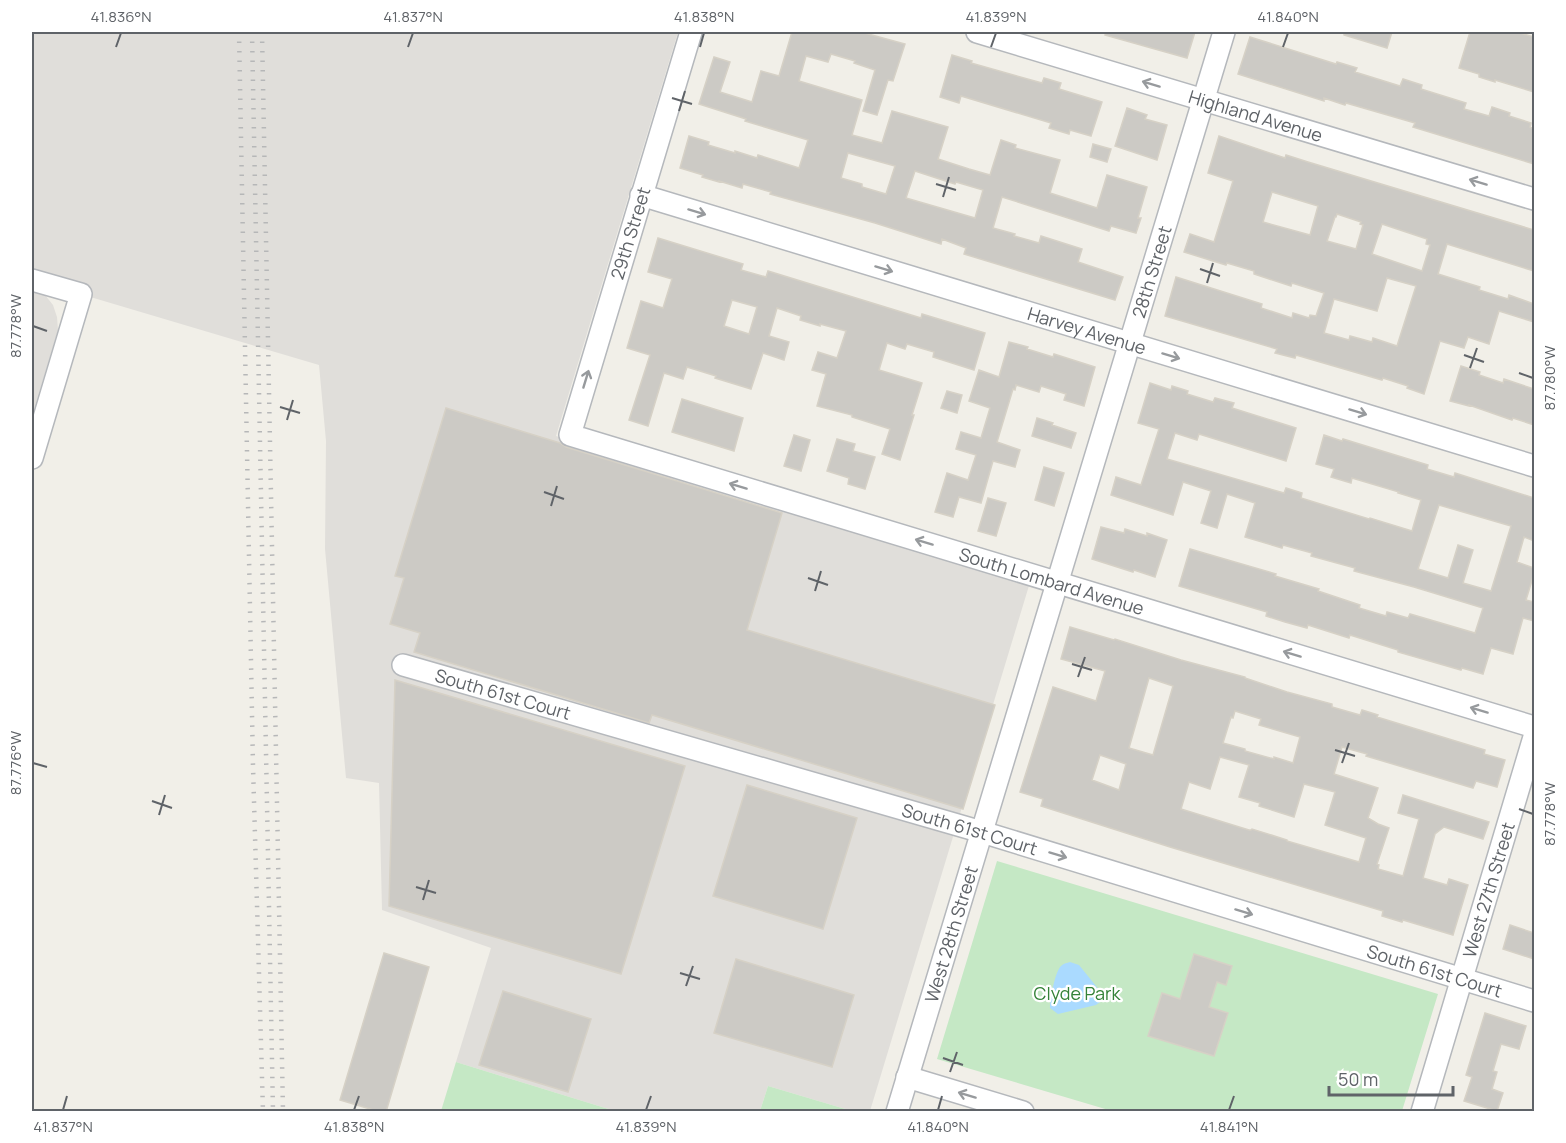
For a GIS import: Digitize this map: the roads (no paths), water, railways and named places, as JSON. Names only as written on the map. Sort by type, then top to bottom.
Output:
[{"type":"street","name":"29th Street","points":[[570,435],[691,32]]},
{"type":"street","name":"Highland Avenue","points":[[977,32],[1534,199]]},
{"type":"street","name":"28th Street","points":[[1058,583],[1224,32]]},
{"type":"street","name":"Harvey Avenue","points":[[641,195],[1534,466]]},
{"type":"street","points":[[32,280],[81,294],[32,458]]},
{"type":"street","name":"South Lombard Avenue","points":[[570,435],[1534,727]]},
{"type":"street","name":"West 28th Street","points":[[897,1112],[1058,583]]},
{"type":"street","name":"South 61st Court","points":[[403,665],[982,831],[1534,1001]]},
{"type":"street","name":"West 27th Street","points":[[1422,1112],[1534,737]]},
{"type":"street","points":[[907,1077],[1023,1112]]},
{"type":"water","points":[[1070,962],[1079,965],[1100,991],[1100,1002],[1058,1014],[1050,1008],[1053,986],[1061,966]]},
{"type":"railway","points":[[239,32],[253,766],[263,1112]]},
{"type":"railway","points":[[252,32],[273,1112]]},
{"type":"railway","points":[[262,32],[283,1112]]},
{"type":"park label","name":"Clyde Park","points":[[1077,993]]}]
